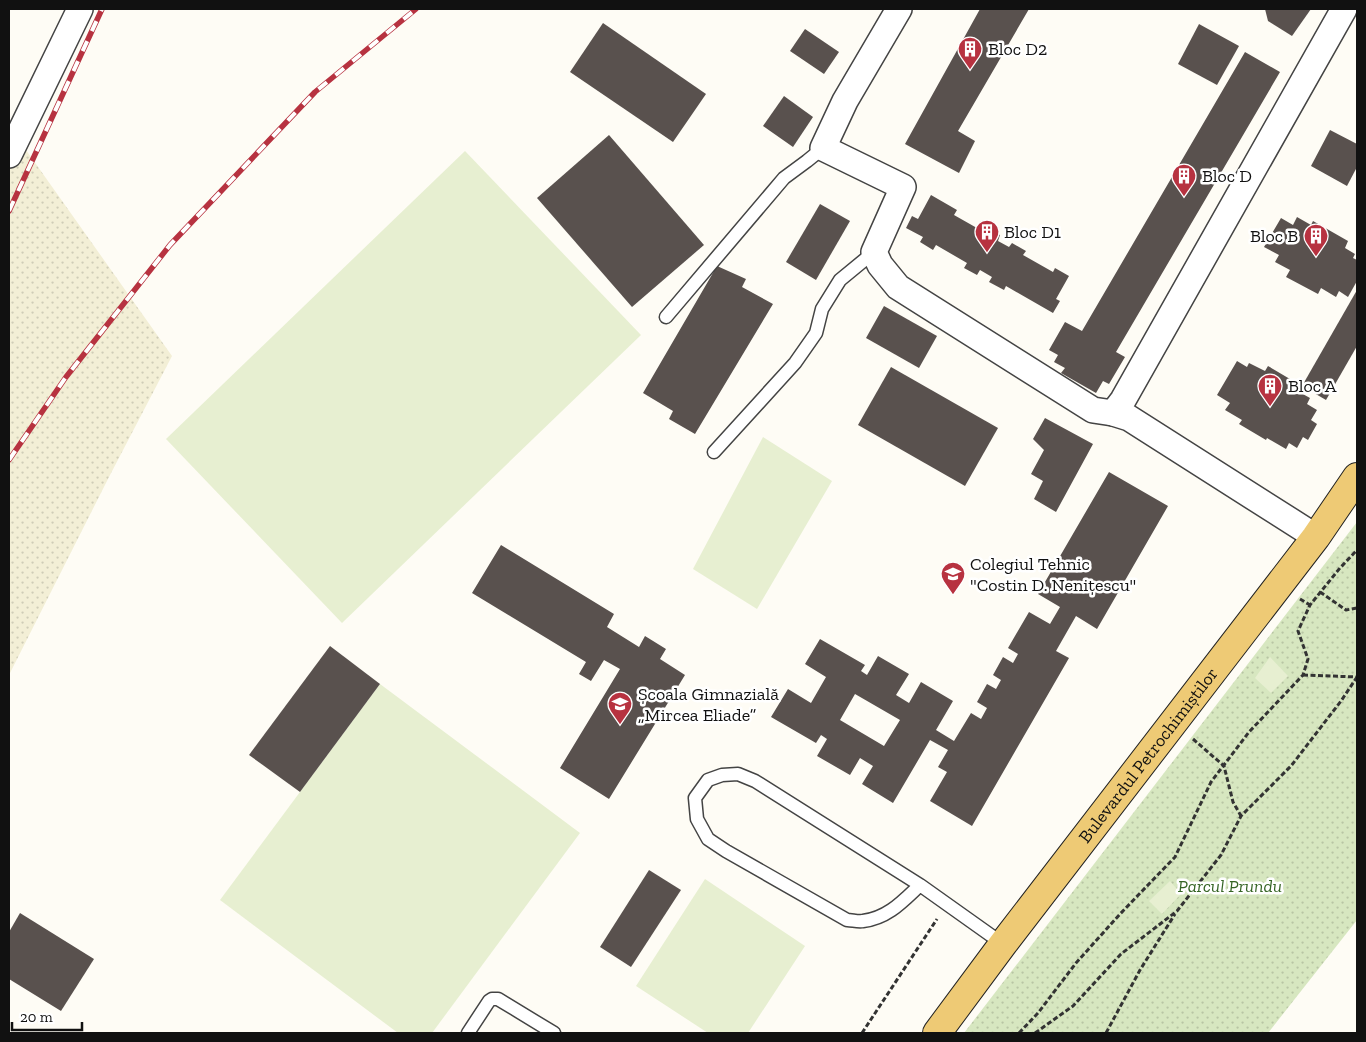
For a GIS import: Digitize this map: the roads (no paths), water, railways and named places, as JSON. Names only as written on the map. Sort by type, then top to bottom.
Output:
[{"type":"main road","name":"Bulevardul Petrochimiștilor","points":[[937,1033],[1003,944],[1316,537],[1357,477]]},
{"type":"street","points":[[9,155],[15,125],[80,9]]},
{"type":"street","points":[[899,9],[845,101],[823,148],[904,187],[874,252],[880,265],[898,287],[1093,410],[1130,418],[1316,537]]},
{"type":"street","points":[[1113,413],[1123,400],[1344,9]]},
{"type":"lane","points":[[666,317],[784,178],[823,148]]},
{"type":"lane","points":[[714,452],[795,363],[816,333],[822,308],[840,280],[874,252]]},
{"type":"lane","points":[[920,885],[895,909],[880,917],[862,921],[847,920],[708,839],[697,819],[696,798],[708,780],[722,775],[738,774],[755,780],[920,885],[1003,944]]},
{"type":"lane","points":[[468,1033],[489,1001],[498,998],[554,1033]]},
{"type":"railway","points":[[9,211],[102,9]]},
{"type":"railway","points":[[9,460],[66,377],[170,245],[315,92],[416,9]]},
{"type":"place","name":"Bloc D2","points":[[970,70]]},
{"type":"place","name":"Bloc D","points":[[1184,197]]},
{"type":"place","name":"Bloc D1","points":[[987,253]]},
{"type":"place","name":"Bloc B","points":[[1316,257]]},
{"type":"place","name":"Bloc A","points":[[1270,407]]},
{"type":"place","name":"Colegiul Tehnic \"Costin D. Nenițescu\"","points":[[953,595]]},
{"type":"place","name":"Școala Gimnazială „Mircea Eliade”","points":[[620,725]]},
{"type":"park label","name":"Parcul Prundu","points":[[1230,886]]}]
